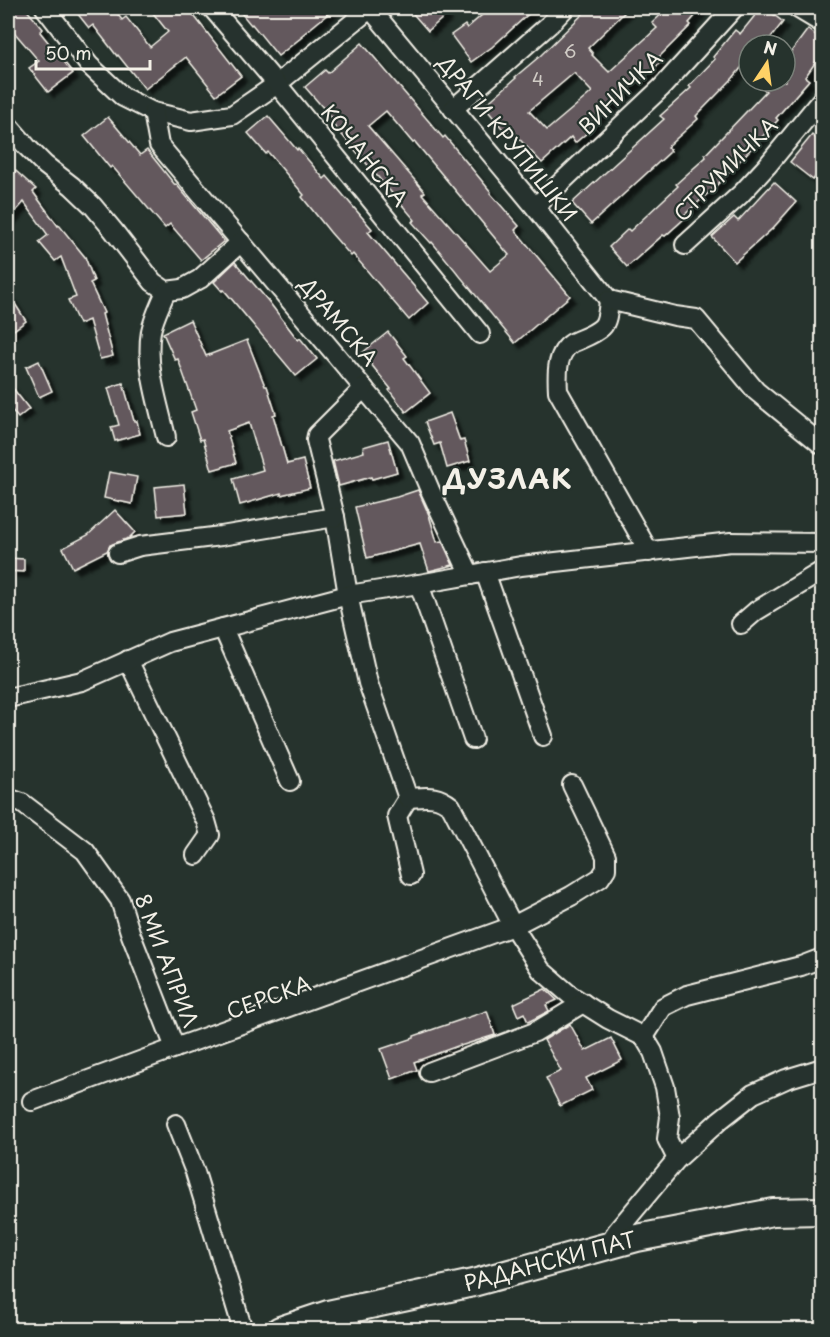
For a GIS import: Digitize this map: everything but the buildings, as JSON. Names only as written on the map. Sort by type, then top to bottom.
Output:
[{"type":"street","points":[[45,8],[89,65],[123,97],[153,112],[191,120],[232,115],[277,84],[371,8]]},
{"type":"street","name":"КОЧАНСКА","points":[[212,8],[277,84],[480,334]]},
{"type":"street","name":"ДРАГИ КРУПИШКИ","points":[[371,8],[609,300]]},
{"type":"street","points":[[453,109],[565,8]]},
{"type":"street","name":"ВИНИЧКА","points":[[535,207],[661,88],[734,8]]},
{"type":"street","points":[[797,8],[822,23]]},
{"type":"street","name":"СТРУМИЧКА","points":[[685,245],[767,166],[822,99]]},
{"type":"street","name":"ДРАМСКА","points":[[153,112],[159,145],[410,443],[430,490],[478,574],[543,736]]},
{"type":"street","points":[[8,125],[45,165],[93,206],[153,282],[166,291],[182,289],[200,279],[241,242]]},
{"type":"street","points":[[166,291],[153,322],[150,348],[152,375],[166,437]]},
{"type":"street","points":[[650,552],[558,391],[557,371],[561,354],[571,344],[603,327],[609,300],[696,319],[756,392],[822,446]]},
{"type":"street","points":[[364,388],[317,435],[316,440],[335,516],[348,595],[368,683],[408,798]]},
{"type":"street","points":[[118,553],[140,546],[221,536],[335,516]]},
{"type":"street","points":[[8,698],[82,681],[170,642],[348,595],[521,566],[731,542],[822,543]]},
{"type":"street","points":[[741,624],[756,611],[822,571]]},
{"type":"street","points":[[419,584],[473,739]]},
{"type":"street","points":[[223,628],[290,781]]},
{"type":"street","points":[[128,660],[206,821],[210,836],[196,855]]},
{"type":"street","points":[[175,1048],[513,926],[600,878],[606,869],[606,856],[572,785]]},
{"type":"street","points":[[408,798],[433,797],[442,799],[451,806],[513,926],[541,970],[570,995],[608,1019],[644,1037],[653,1052],[665,1087],[670,1117],[667,1139],[677,1159]]},
{"type":"street","name":"8 МИ АПРИЛ","points":[[8,798],[22,803],[85,851],[120,900],[131,935],[175,1048]]},
{"type":"street","points":[[408,798],[397,816],[411,876]]},
{"type":"street","name":"СЕРСКА","points":[[175,1048],[35,1100],[40,1103],[106,1081],[288,1014],[381,983],[432,963],[513,926]]},
{"type":"street","points":[[644,1037],[663,1006],[687,995],[801,966],[822,958]]},
{"type":"street","points":[[429,1072],[535,1032],[583,1003]]},
{"type":"street","points":[[607,1246],[677,1159],[720,1120],[753,1094],[786,1079],[822,1068]]},
{"type":"street","points":[[176,1124],[195,1172],[243,1329]]},
{"type":"street","name":"РАДАНСКИ ПАТ","points":[[280,1329],[327,1314],[473,1283],[637,1238],[773,1212],[822,1210]]},
{"type":"district","name":"ДУЗЛАК","points":[[508,480]]}]
